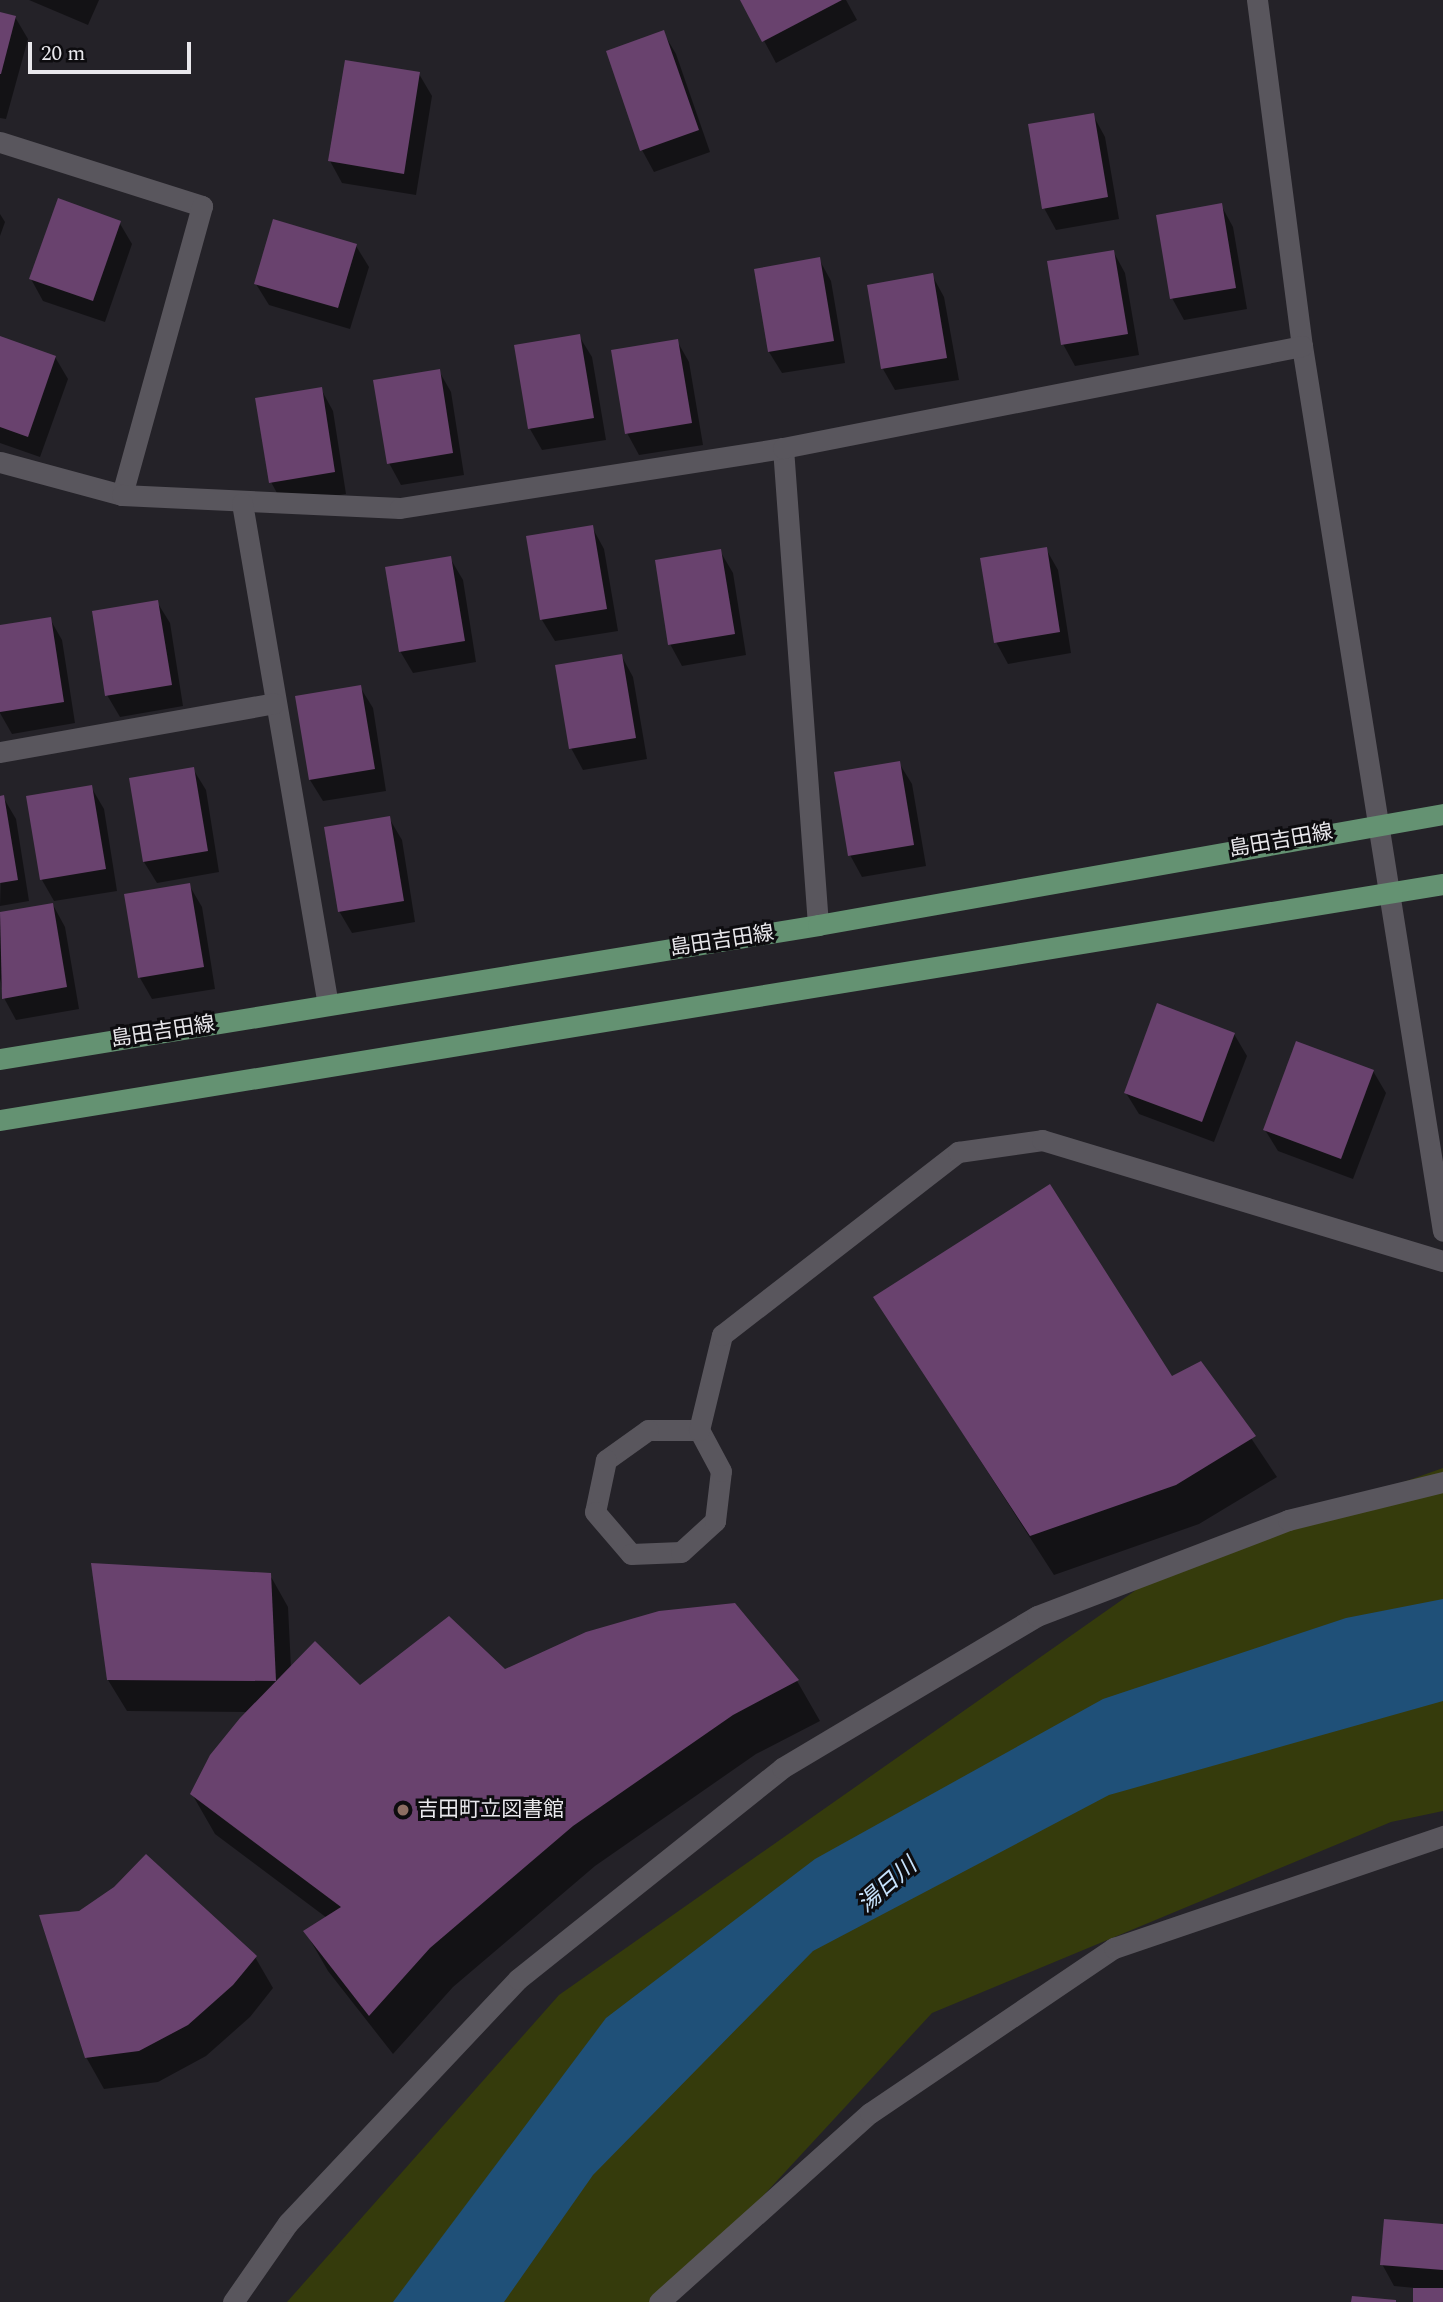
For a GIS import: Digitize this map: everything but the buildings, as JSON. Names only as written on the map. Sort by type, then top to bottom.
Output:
[{"type":"main road","name":"島田吉田線","points":[[0,1059],[818,925],[1443,814]]},
{"type":"main road","points":[[0,1120],[1443,884]]},
{"type":"street","points":[[1257,0],[1302,346],[1381,823],[1443,1230]]},
{"type":"street","points":[[0,142],[202,206],[122,495]]},
{"type":"street","points":[[0,462],[122,495],[242,503],[400,508],[783,447],[1302,346]]},
{"type":"street","points":[[783,447],[818,925]]},
{"type":"street","points":[[242,503],[274,703],[328,1005]]},
{"type":"street","points":[[0,752],[274,703]]},
{"type":"street","points":[[699,1430],[648,1430],[606,1460],[595,1512],[631,1554],[681,1552],[715,1521],[721,1471],[699,1430],[722,1335],[958,1152],[1042,1140],[1443,1261]]},
{"type":"street","points":[[233,2302],[288,2223],[518,1979],[782,1768],[1037,1616],[1288,1520],[1443,1482]]},
{"type":"street","points":[[659,2302],[870,2113],[1114,1948],[1443,1836]]},
{"type":"green space","points":[[1443,1468],[1443,1811],[1391,1822],[932,2013],[665,2302],[287,2302],[559,1995],[1173,1564]]},
{"type":"water","name":"湯日川","points":[[1443,1599],[1443,1701],[1109,1795],[813,1951],[593,2175],[504,2302],[393,2302],[606,2018],[815,1859],[1103,1699],[1346,1618]]},
{"type":"place","name":"吉田町立図書館","points":[[403,1810]]}]
